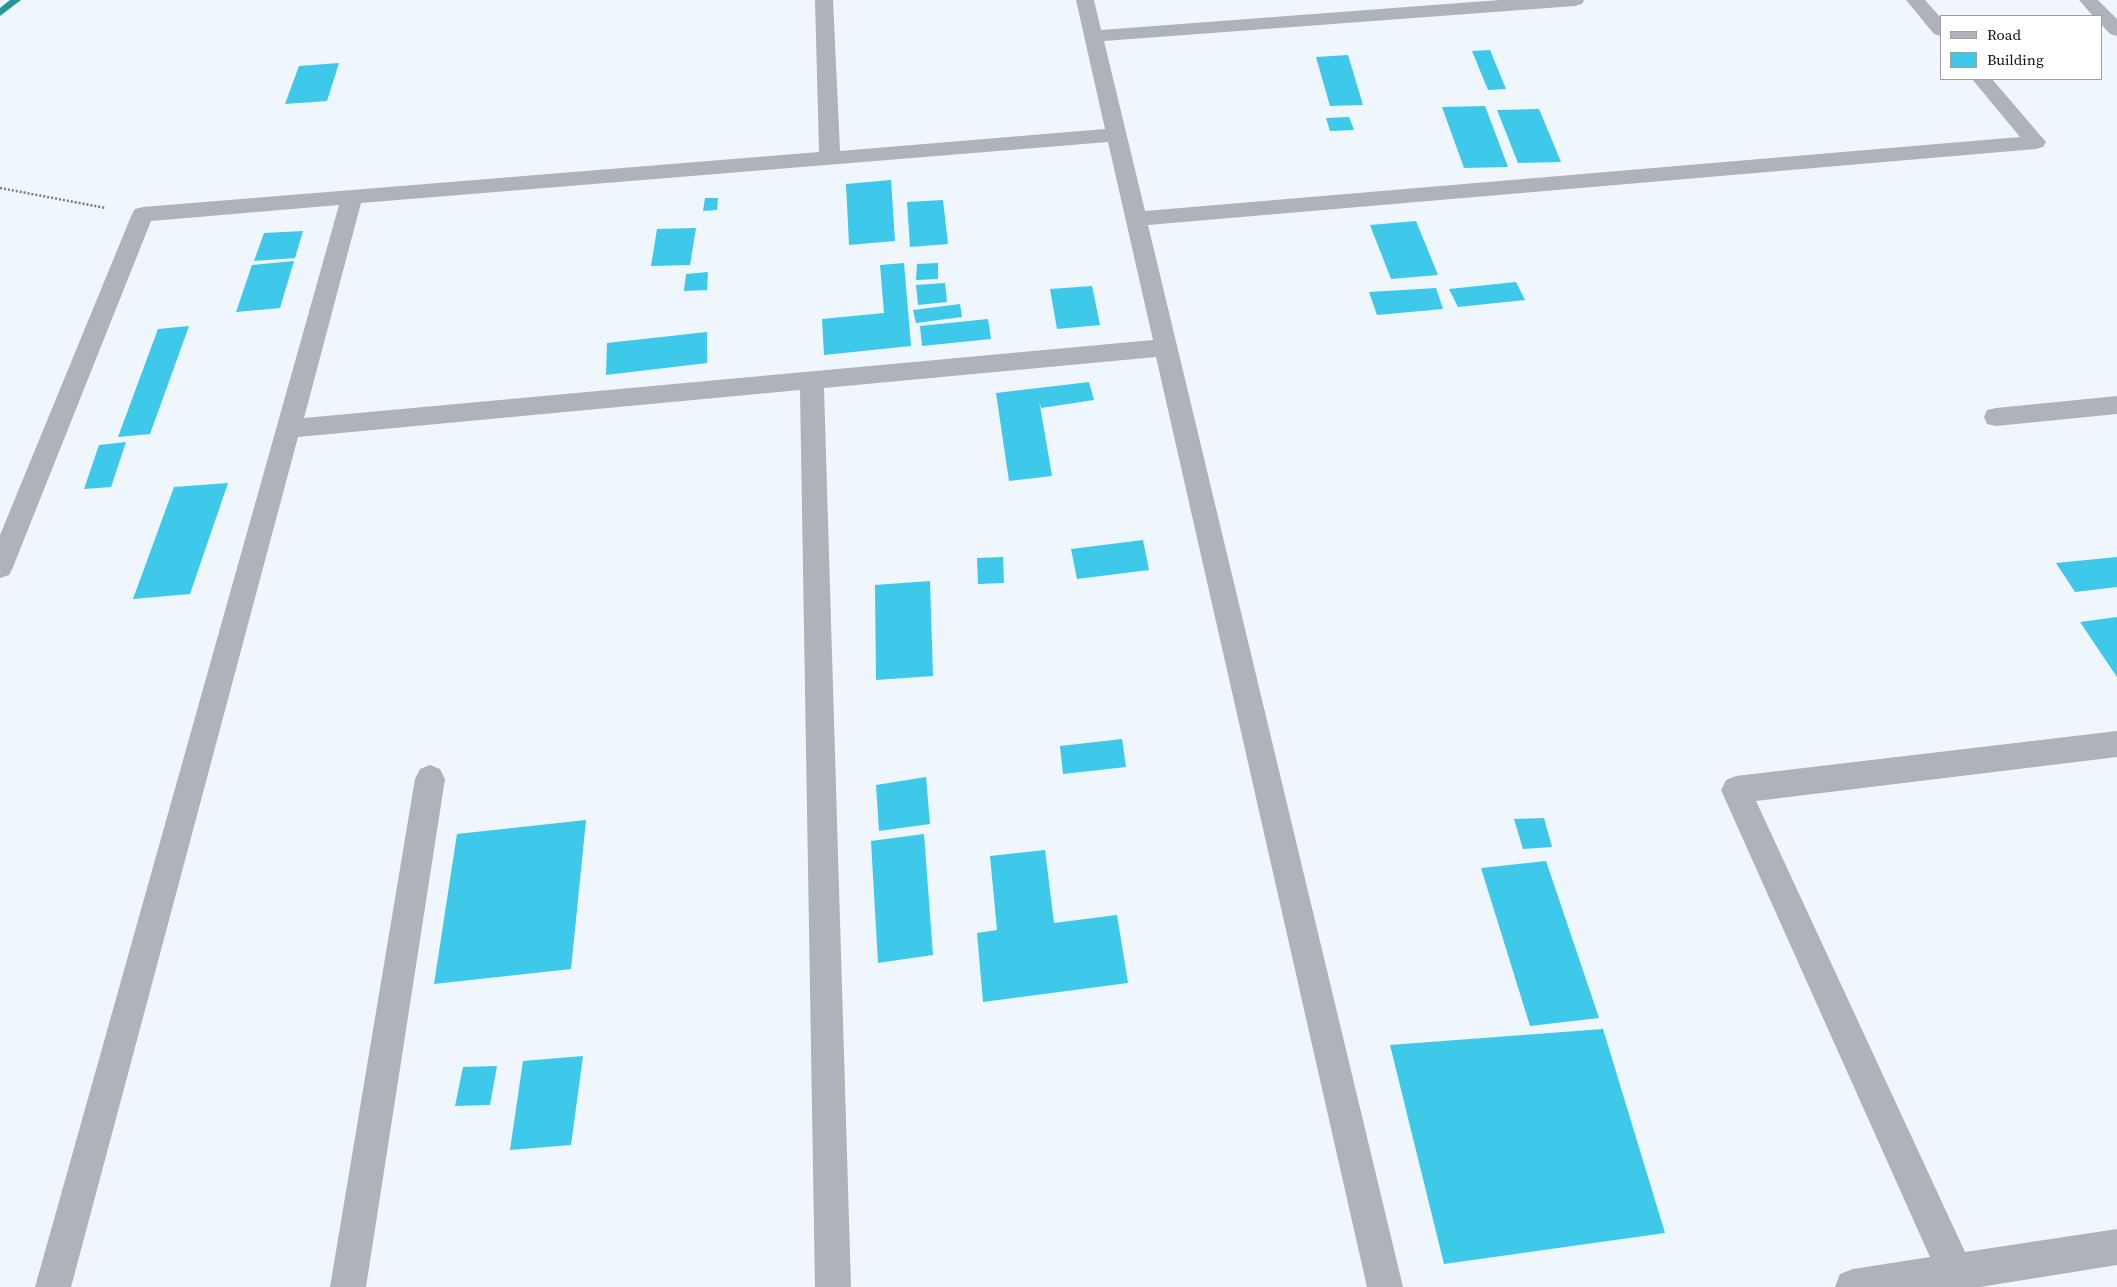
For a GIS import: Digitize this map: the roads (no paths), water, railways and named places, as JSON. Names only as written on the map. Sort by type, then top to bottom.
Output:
[{"type":"street","points":[[824,0],[830,159]]},
{"type":"street","points":[[1085,0],[1385,1287]]},
{"type":"street","points":[[1094,36],[1576,0]]},
{"type":"street","points":[[1915,0],[1940,29]]},
{"type":"street","points":[[2088,0],[2117,30]]},
{"type":"street","points":[[1137,219],[2036,142],[1983,80]]},
{"type":"street","points":[[0,567],[143,214],[1117,135]]},
{"type":"street","points":[[53,1287],[352,197]]},
{"type":"street","points":[[288,429],[1166,347]]},
{"type":"street","points":[[812,380],[833,1287]]},
{"type":"street","points":[[1996,417],[2117,405]]},
{"type":"street","points":[[1959,1279],[1736,790],[2117,744]]},
{"type":"street","points":[[348,1287],[430,779]]},
{"type":"street","points":[[1852,1287],[1959,1279],[2117,1248]]},
{"type":"waterway","points":[[0,13],[16,0]]}]
